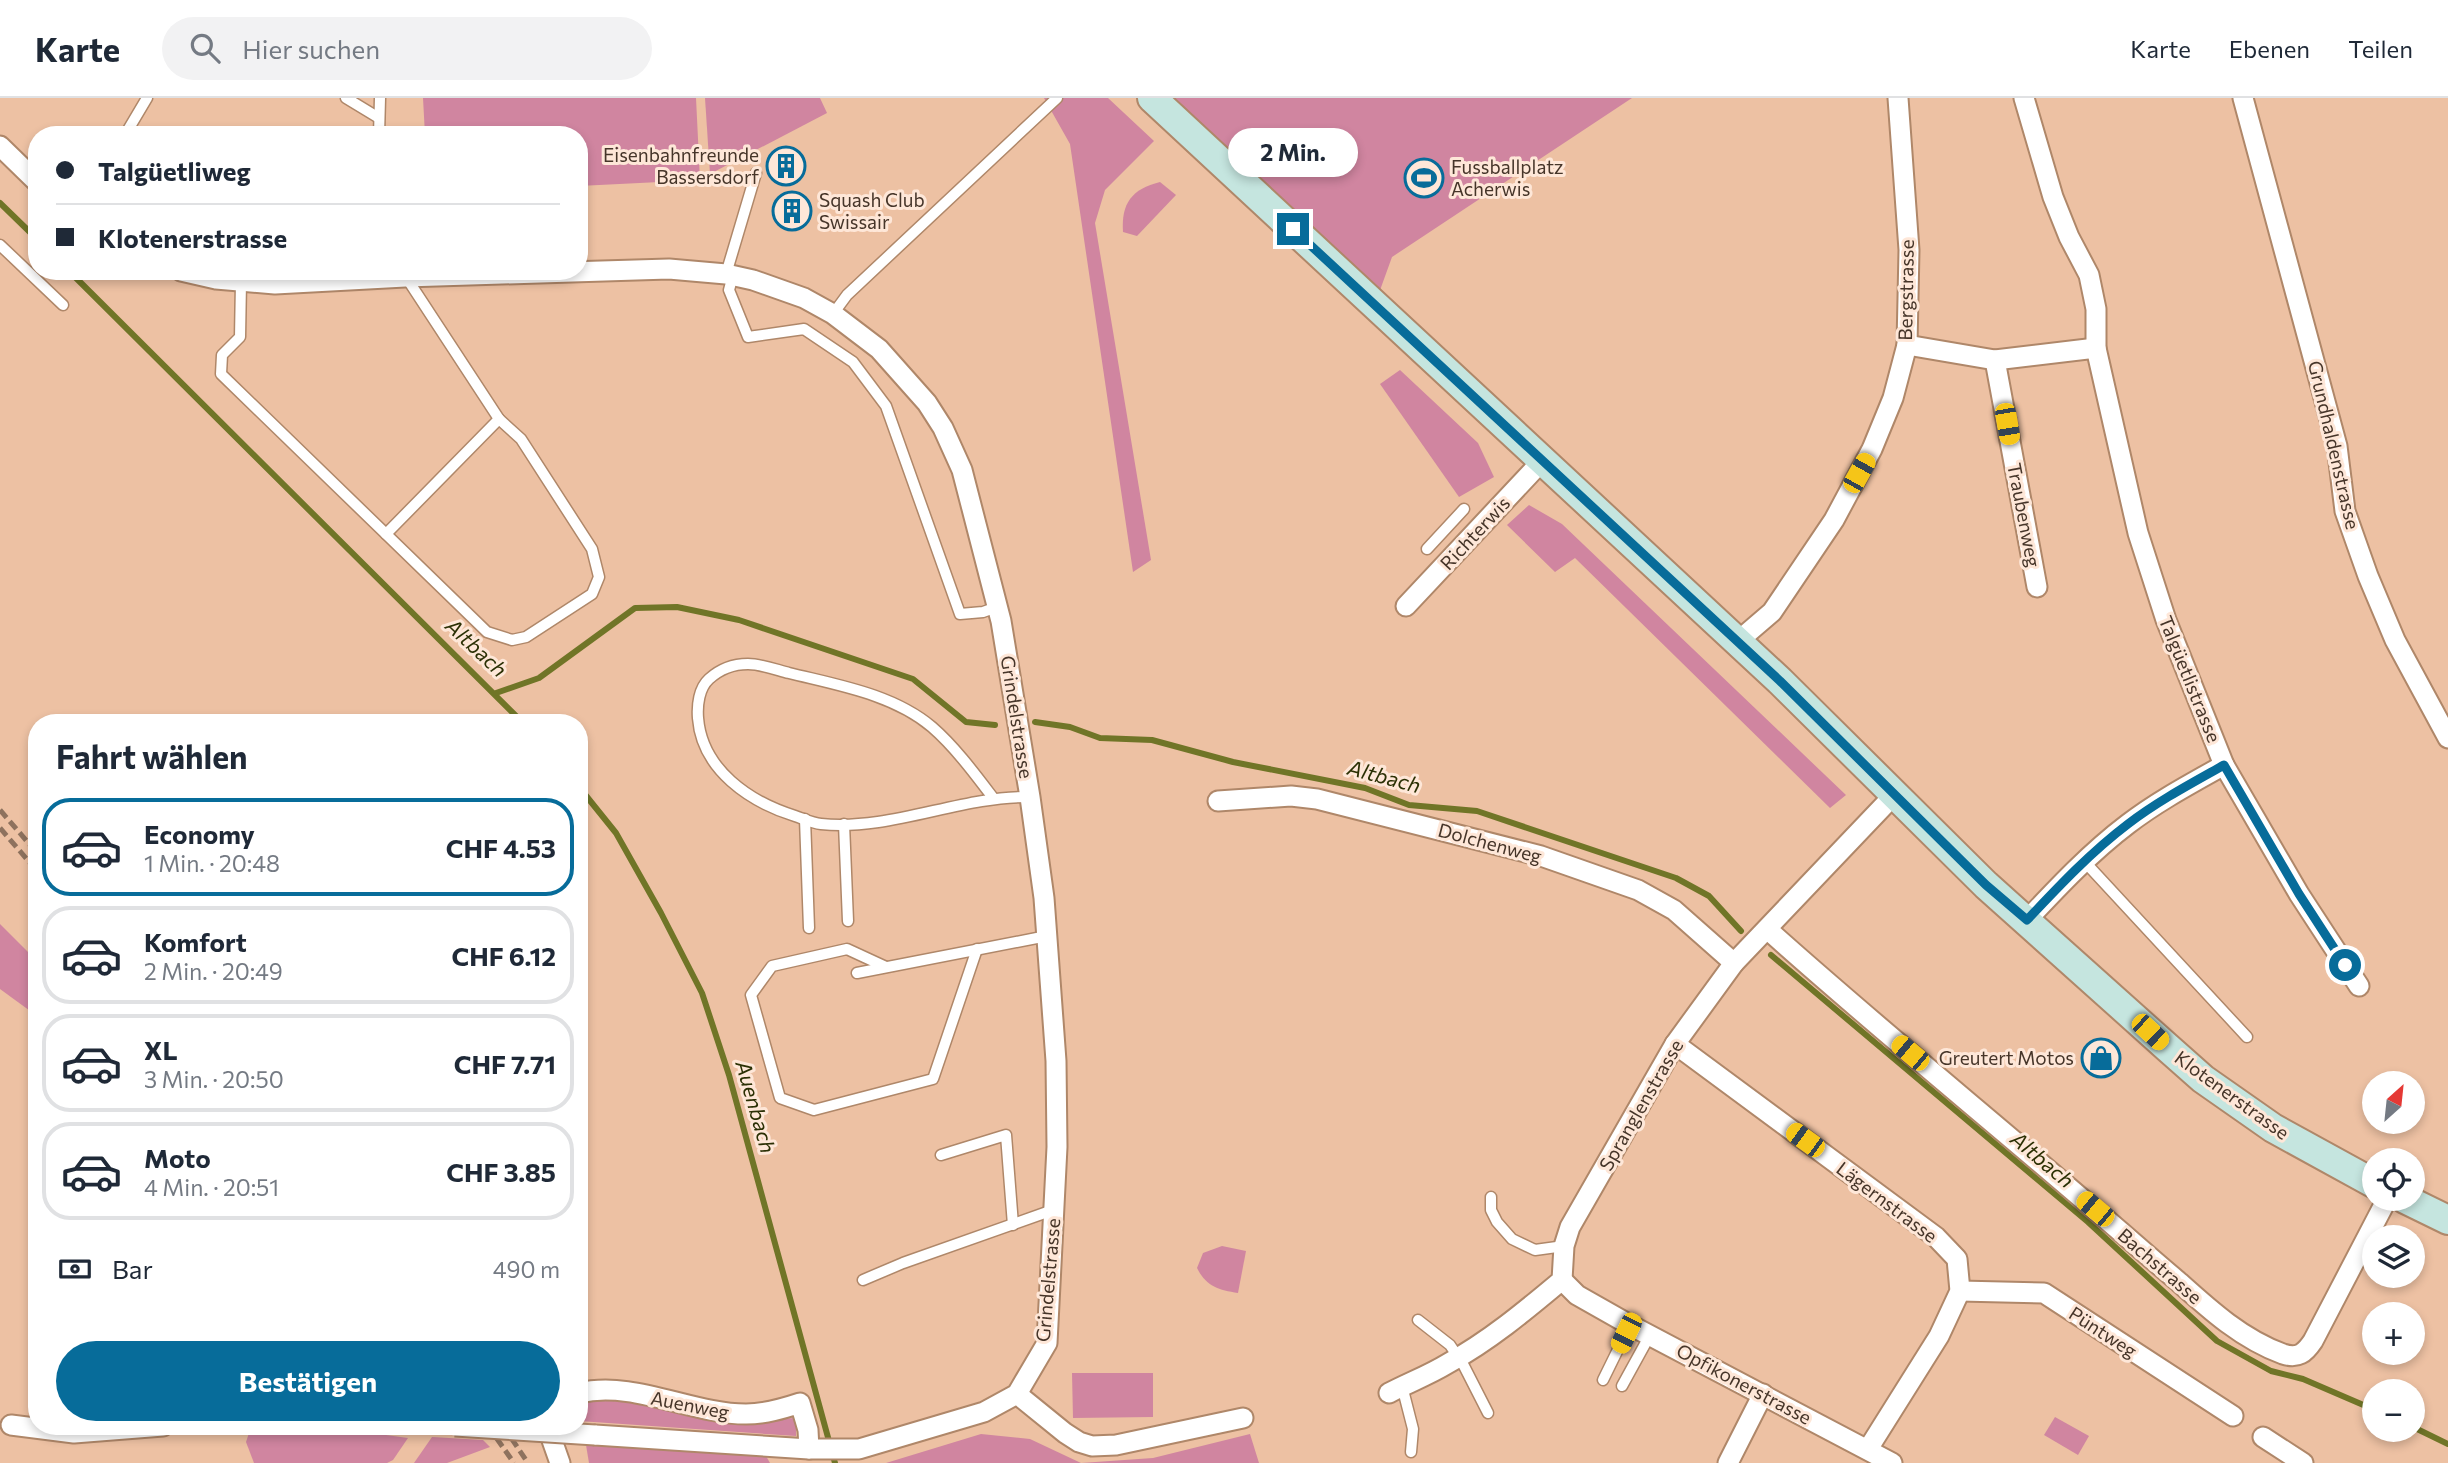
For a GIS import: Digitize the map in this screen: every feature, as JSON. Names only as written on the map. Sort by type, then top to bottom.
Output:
[{"type":"main road","name":"Klotenerstrasse","points":[[1152,98],[1780,681],[1986,885],[2203,1079],[2273,1128],[2362,1177]]},
{"type":"main road","points":[[2425,1209],[2448,1220]]},
{"type":"street","name":"Bergstrasse","points":[[1737,642],[1772,612],[1834,520],[1872,450],[1893,398],[1907,345],[1909,250],[1898,98]]},
{"type":"street","name":"Talgüetlistrasse","points":[[2025,98],[2053,197],[2069,237],[2089,275],[2096,309],[2096,348],[2138,533],[2166,620],[2224,765],[2157,804],[2129,824],[2084,861],[2027,920]]},
{"type":"street","name":"Grundhaldenstrasse","points":[[2243,98],[2337,446],[2345,511],[2395,640],[2448,738]]},
{"type":"street","points":[[0,146],[28,174]]},
{"type":"street","name":"Grindelstrasse","points":[[588,271],[669,269],[730,275],[781,289],[833,314],[879,349],[927,403],[943,428],[962,470],[997,607],[1030,797],[1047,936],[1056,1061],[1057,1147],[1047,1343],[1017,1394]]},
{"type":"street","name":"Grindelstrasse","points":[[230,280],[275,284],[322,280]]},
{"type":"street","points":[[1907,345],[1995,360],[2096,348]]},
{"type":"street","name":"Traubenweg","points":[[1995,360],[2037,587]]},
{"type":"street","name":"Richterwis","points":[[1406,606],[1543,460]]},
{"type":"street","points":[[2224,765],[2299,894],[2359,986]]},
{"type":"street","name":"Spranglenstrasse","points":[[1562,1280],[1564,1246],[1570,1227],[1675,1044],[1734,963],[1894,795]]},
{"type":"street","name":"Dolchenweg","points":[[1218,801],[1291,796],[1317,799],[1541,856],[1638,890],[1664,903],[1685,918],[1734,963]]},
{"type":"street","name":"Bachstrasse","points":[[1767,929],[2219,1317],[2251,1339],[2296,1357],[2306,1352],[2382,1211]]},
{"type":"street","name":"Lägernstrasse","points":[[1675,1044],[1936,1237],[1957,1259],[1960,1291]]},
{"type":"street","points":[[1395,1390],[1459,1357],[1519,1316],[1562,1280]]},
{"type":"street","name":"Opfikonerstrasse","points":[[1562,1280],[1577,1295],[1630,1325],[1892,1463]]},
{"type":"street","points":[[1868,1449],[1939,1336],[1960,1291]]},
{"type":"street","name":"Püntweg","points":[[1960,1291],[2044,1293],[2233,1416]]},
{"type":"street","name":"Auenweg","points":[[588,1392],[626,1392],[747,1414],[778,1410],[800,1403],[816,1449]]},
{"type":"street","points":[[588,1435],[816,1449],[859,1449],[984,1412],[1017,1394],[1065,1433],[1092,1446],[1116,1445],[1243,1418]]},
{"type":"street","points":[[1728,1463],[1763,1394]]},
{"type":"street","points":[[11,1425],[28,1427]]},
{"type":"street","points":[[550,1435],[560,1463]]},
{"type":"street","points":[[2263,1437],[2303,1463]]},
{"type":"lane","points":[[130,126],[147,98]]},
{"type":"lane","points":[[346,98],[379,118]]},
{"type":"lane","points":[[379,126],[380,98]]},
{"type":"lane","points":[[833,314],[847,295],[1057,98]]},
{"type":"lane","points":[[756,173],[730,275],[729,290],[748,337],[804,329],[853,362],[886,406],[960,614],[983,612],[997,607]]},
{"type":"lane","points":[[0,245],[28,272]]},
{"type":"lane","points":[[36,280],[62,305]]},
{"type":"lane","points":[[241,282],[240,337],[222,355],[221,374],[487,632],[512,640],[526,637],[592,594],[598,577],[592,549],[521,439],[499,418],[407,280]]},
{"type":"lane","points":[[386,534],[499,418]]},
{"type":"lane","points":[[1427,548],[1464,509]]},
{"type":"lane","points":[[994,799],[964,761],[931,726],[894,702],[750,664],[727,667],[708,680],[696,704],[699,732],[715,766],[740,790],[771,809],[819,824],[867,824],[994,799],[1030,797]]},
{"type":"lane","points":[[805,820],[809,928]]},
{"type":"lane","points":[[844,824],[848,921]]},
{"type":"lane","points":[[2084,861],[2247,1037]]},
{"type":"lane","points":[[858,973],[1047,936]]},
{"type":"lane","points":[[886,967],[847,948],[772,967],[751,995],[780,1098],[814,1110],[933,1079],[977,949]]},
{"type":"lane","points":[[941,1155],[1006,1135],[1013,1225]]},
{"type":"lane","points":[[1492,1197],[1491,1210],[1497,1222],[1512,1239],[1535,1250],[1564,1246]]},
{"type":"lane","points":[[863,1280],[903,1263],[1054,1210]]},
{"type":"lane","points":[[1418,1320],[1450,1345],[1488,1412]]},
{"type":"lane","points":[[1603,1380],[1630,1325]]},
{"type":"lane","points":[[1622,1386],[1650,1335]]},
{"type":"lane","points":[[1395,1390],[1413,1429],[1411,1452]]},
{"type":"shaded area","points":[[423,98],[696,98],[700,180],[588,186],[588,126],[425,126]]},
{"type":"shaded area","points":[[705,98],[820,98],[827,113],[710,174]]},
{"type":"shaded area","points":[[1044,98],[1108,98],[1154,141],[1105,190],[1095,223],[1151,560],[1133,572],[1070,144]]},
{"type":"shaded area","name":"Fussballplatz Acherwis","points":[[1171,98],[1632,98],[1392,257],[1379,293]]},
{"type":"shaded area","points":[[1160,182],[1176,195],[1137,236],[1123,232],[1124,213],[1130,199],[1142,189]]},
{"type":"shaded area","points":[[1400,370],[1478,443],[1494,477],[1459,497],[1380,384]]},
{"type":"shaded area","points":[[1529,505],[1562,524],[1846,795],[1830,808],[1575,558],[1555,572],[1507,525]]},
{"type":"shaded area","points":[[0,924],[28,952],[28,1009],[0,989]]},
{"type":"shaded area","points":[[1222,1246],[1246,1251],[1238,1293],[1213,1286],[1197,1268],[1203,1253]]},
{"type":"shaded area","points":[[1072,1373],[1153,1373],[1153,1417],[1073,1418]]},
{"type":"shaded area","points":[[628,1398],[753,1420],[796,1418],[796,1436],[588,1422],[588,1399]]},
{"type":"shaded area","points":[[2055,1417],[2089,1436],[2078,1455],[2044,1435]]},
{"type":"shaded area","points":[[981,1434],[1030,1439],[1081,1463],[886,1463]]},
{"type":"shaded area","points":[[1250,1434],[1259,1463],[1081,1463],[1153,1458]]},
{"type":"shaded area","points":[[248,1435],[386,1435],[408,1438],[393,1460],[387,1463],[254,1463],[246,1442]]},
{"type":"shaded area","points":[[432,1437],[483,1440],[490,1447],[447,1463],[414,1463]]},
{"type":"shaded area","points":[[586,1445],[766,1456],[770,1463],[589,1463]]},
{"type":"waterway","name":"Altbach","points":[[0,203],[28,230]]},
{"type":"waterway","name":"Altbach","points":[[78,280],[514,714]]},
{"type":"waterway","name":"Altbach","points":[[496,693],[539,678],[635,608],[677,607],[739,620],[913,679],[966,722],[995,725]]},
{"type":"waterway","name":"Altbach","points":[[1035,722],[1070,727],[1100,738],[1152,740],[1233,762],[1365,788],[1409,805],[1477,811],[1676,878],[1709,896],[1741,931]]},
{"type":"waterway","name":"Auenbach","points":[[588,798],[616,833],[702,993],[729,1075],[835,1463]]},
{"type":"waterway","name":"Altbach","points":[[1771,955],[2088,1222],[2217,1341],[2271,1371],[2303,1379],[2362,1404]]},
{"type":"waterway","name":"Altbach","points":[[2425,1433],[2448,1444]]},
{"type":"railway","points":[[0,810],[28,843]]},
{"type":"railway","points":[[0,828],[28,861]]},
{"type":"railway","points":[[494,1435],[514,1463]]},
{"type":"railway","points":[[509,1435],[528,1463]]},
{"type":"place","name":"Eisenbahnfreunde Bassersdorf","points":[[786,166]]},
{"type":"place","name":"Fussballplatz Acherwis","points":[[1424,178]]},
{"type":"place","name":"Squash Club Swissair","points":[[792,211]]},
{"type":"place","name":"Greutert Motos","points":[[2101,1058]]},
{"type":"route","points":[[1293,229],[1780,681],[1986,885],[2027,920],[2084,861],[2129,824],[2157,804],[2224,765],[2299,894],[2345,965]]}]
